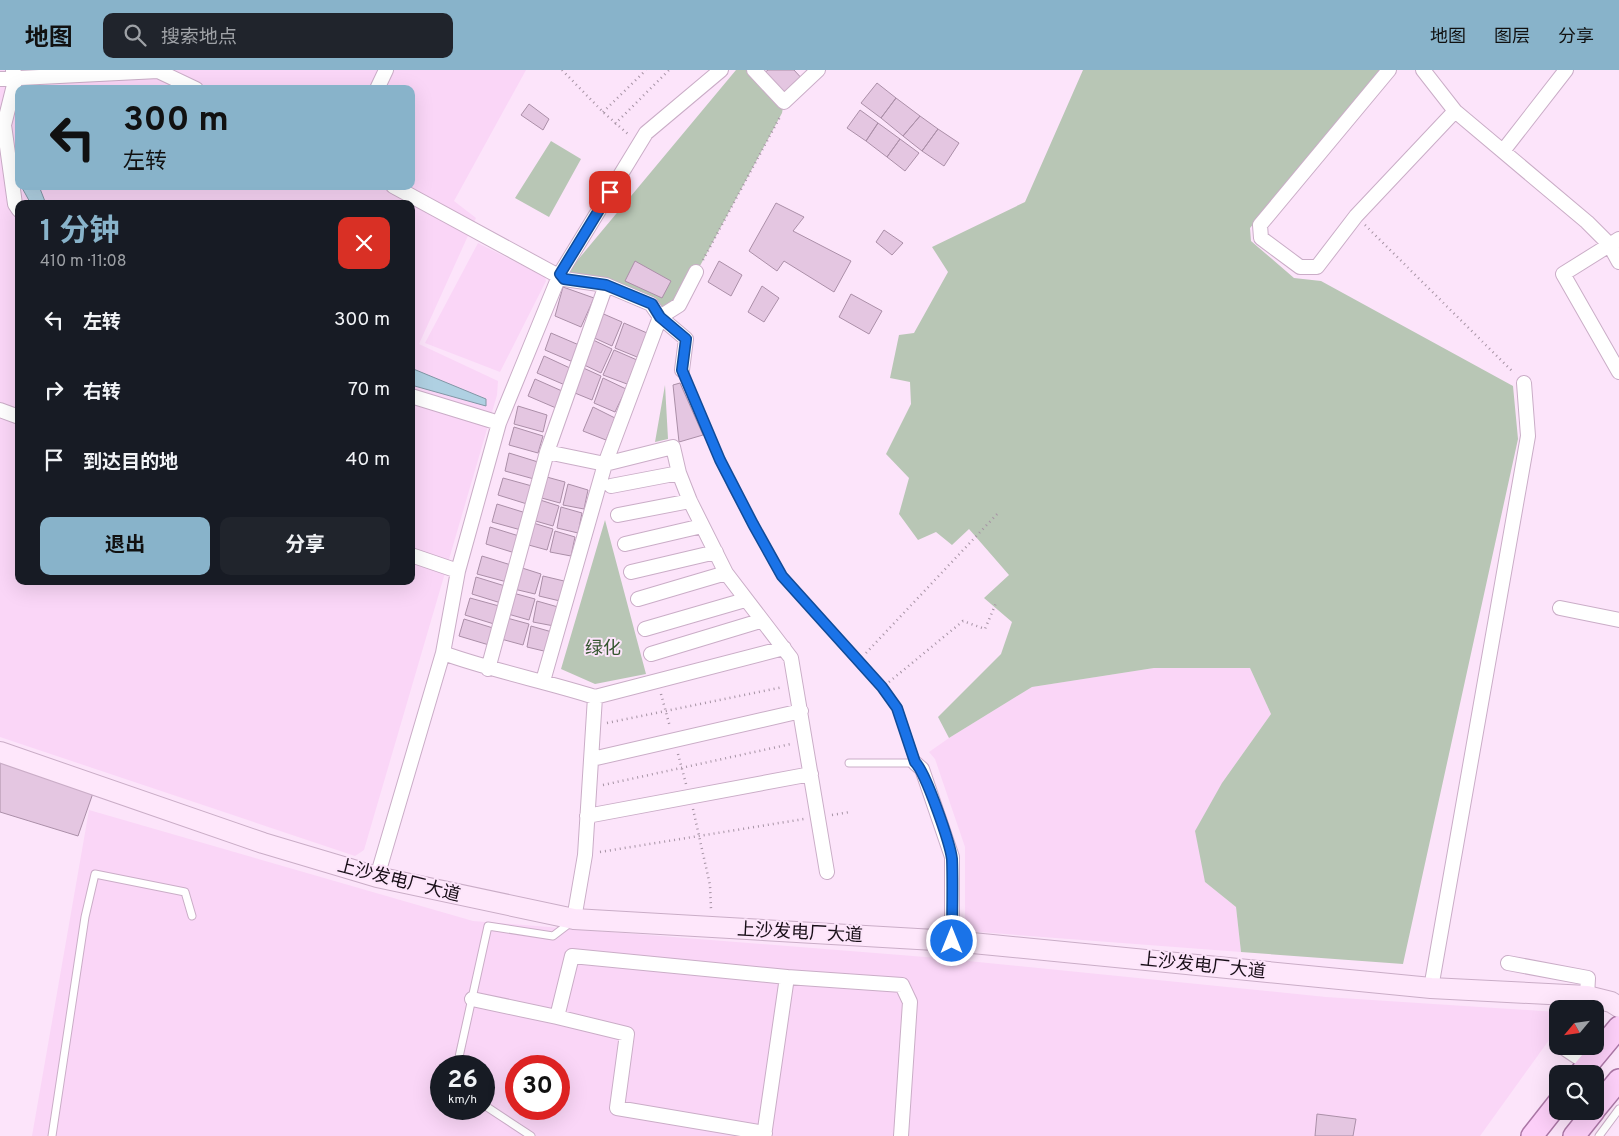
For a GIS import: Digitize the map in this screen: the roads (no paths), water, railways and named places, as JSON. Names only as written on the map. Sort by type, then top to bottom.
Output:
[{"type":"main road","name":"上沙发电厂大道","points":[[0,752],[263,843],[377,877],[574,920],[952,941],[1431,988],[1587,996],[1611,1002],[1619,1007]]},
{"type":"main road","points":[[1587,1065],[1619,1027]]},
{"type":"main road","points":[[1604,1098],[1619,1080]]},
{"type":"main road","points":[[1532,1136],[1549,1114]]},
{"type":"main road","points":[[1574,1136],[1586,1120]]},
{"type":"street","points":[[379,85],[386,70]]},
{"type":"street","points":[[377,877],[443,653],[458,571],[500,423],[560,274],[646,133],[721,70]]},
{"type":"street","points":[[754,70],[784,102],[818,70]]},
{"type":"street","points":[[1389,70],[1260,225],[1261,238],[1300,267],[1318,267],[1356,216],[1455,111]]},
{"type":"street","points":[[1423,70],[1455,111],[1588,222],[1614,241],[1619,262]]},
{"type":"street","points":[[1503,151],[1566,70]]},
{"type":"street","points":[[0,78],[14,73],[57,77],[94,72],[158,71],[188,85]]},
{"type":"street","points":[[14,73],[4,125],[15,205]]},
{"type":"street","points":[[401,190],[560,274],[564,279],[606,285],[652,304],[660,317],[686,339],[682,370]]},
{"type":"street","points":[[1614,241],[1563,274],[1619,372]]},
{"type":"street","points":[[543,681],[605,464],[660,317],[679,305],[696,272]]},
{"type":"street","points":[[488,669],[547,452],[606,285]]},
{"type":"street","points":[[1431,988],[1528,436],[1524,383]]},
{"type":"street","points":[[415,397],[500,423]]},
{"type":"street","points":[[0,410],[15,416]]},
{"type":"street","points":[[547,452],[605,464],[673,447],[679,473],[690,501],[726,573],[760,621],[791,658],[827,872]]},
{"type":"street","points":[[611,486],[679,473]]},
{"type":"street","points":[[618,515],[690,501]]},
{"type":"street","points":[[625,544],[702,526]]},
{"type":"street","points":[[632,572],[716,552]]},
{"type":"street","points":[[415,556],[458,571]]},
{"type":"street","points":[[638,600],[726,573]]},
{"type":"street","points":[[645,629],[745,600]]},
{"type":"street","points":[[1560,608],[1619,620]]},
{"type":"street","points":[[651,654],[760,621]]},
{"type":"street","points":[[443,653],[488,669],[543,681],[596,697],[784,648]]},
{"type":"street","points":[[574,920],[585,855],[596,697]]},
{"type":"street","points":[[592,759],[801,711]]},
{"type":"street","points":[[915,762],[922,769],[952,857],[952,941]]},
{"type":"street","points":[[587,816],[811,774]]},
{"type":"street","points":[[556,1017],[572,956],[787,977],[902,985],[910,1002],[901,1136]]},
{"type":"street","points":[[1508,963],[1588,978],[1587,996]]},
{"type":"street","points":[[472,999],[627,1034],[617,1108],[765,1135],[787,977]]},
{"type":"street","points":[[1569,1055],[1580,1065]]},
{"type":"lane","points":[[682,370],[732,486],[782,576],[882,687],[897,708],[915,762],[849,764]]},
{"type":"lane","points":[[52,1136],[85,916],[95,874],[185,892],[192,916]]},
{"type":"lane","points":[[459,1055],[488,926],[554,936],[574,920]]},
{"type":"lane","points":[[1599,1136],[1619,1110]]},
{"type":"lane","points":[[495,1112],[531,1136]]},
{"type":"water","points":[[23,190],[41,190],[44,200],[29,200]]},
{"type":"water","points":[[415,370],[486,399],[486,406],[415,386]]},
{"type":"park label","name":"绿化","points":[[603,648]]}]
